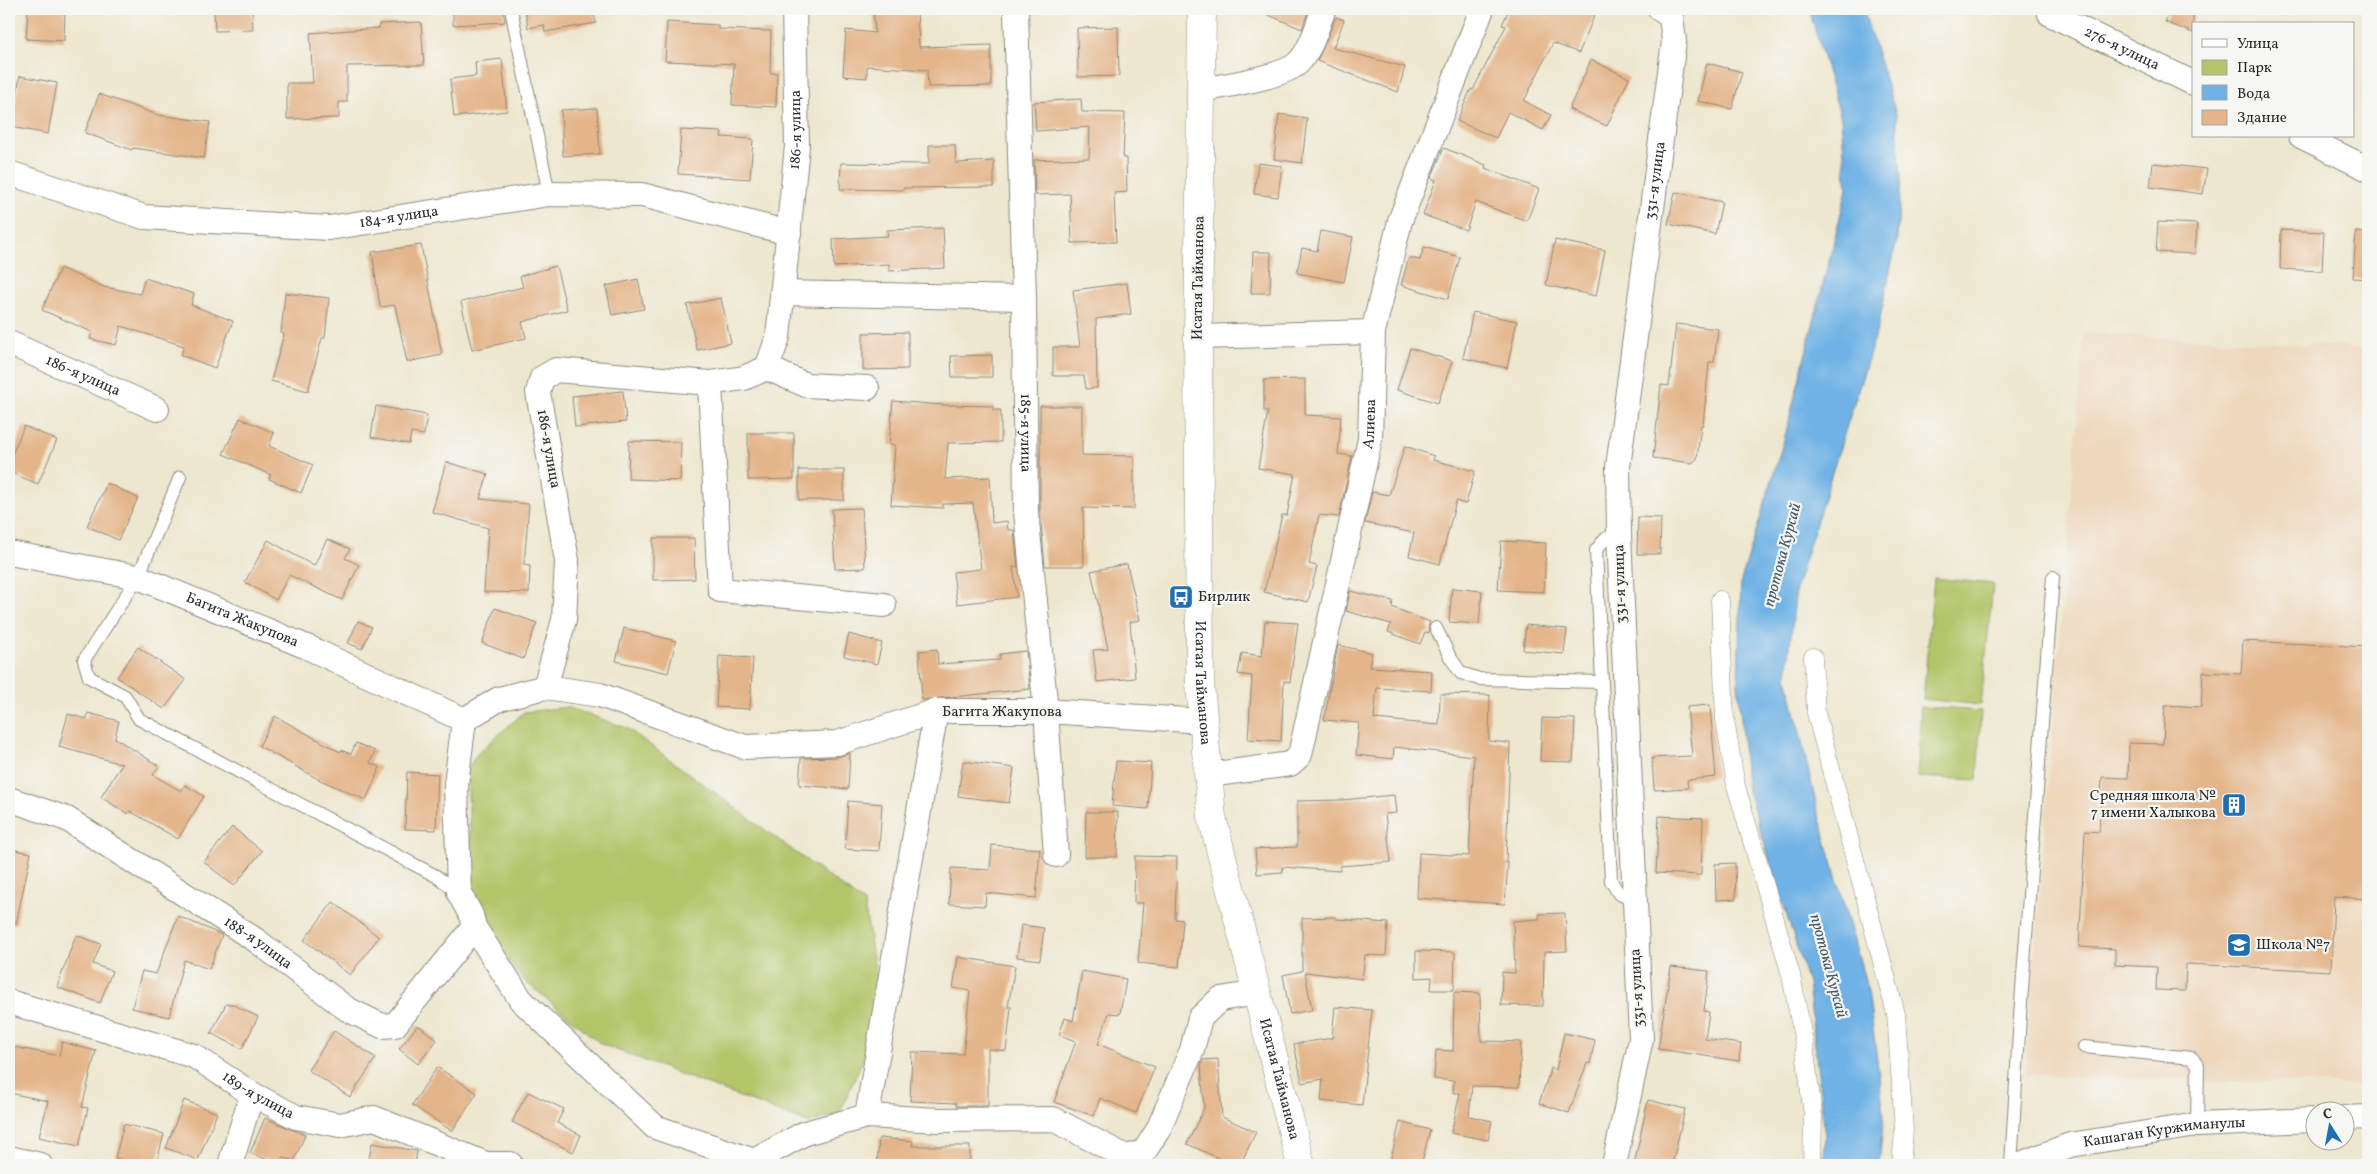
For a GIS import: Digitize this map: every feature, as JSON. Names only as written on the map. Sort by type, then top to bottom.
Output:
[{"type":"street","name":"186-я улица","points":[[545,687],[564,620],[567,561],[538,392],[542,378],[556,370],[710,383],[744,378],[767,368],[778,337],[797,146],[794,9]]},
{"type":"street","name":"185-я улица","points":[[1016,9],[1024,298],[1026,512],[1046,711],[1056,855]]},
{"type":"street","name":"Исатая Тайманова","points":[[1202,9],[1198,337],[1200,684],[1203,721],[1212,817],[1301,1165]]},
{"type":"street","points":[[1201,90],[1266,76],[1288,69],[1298,62],[1312,42],[1324,9]]},
{"type":"street","name":"Алиева","points":[[1208,775],[1290,764],[1300,755],[1370,439],[1373,332],[1400,221],[1482,9]]},
{"type":"street","name":"331-я улица","points":[[1614,1165],[1641,1039],[1634,900],[1615,724],[1618,467],[1674,41],[1671,17],[1660,9]]},
{"type":"street","name":"276-я улица","points":[[2051,11],[2192,83]]},
{"type":"street","points":[[2305,138],[2368,169]]},
{"type":"street","name":"184-я улица","points":[[9,173],[144,217],[329,228],[549,194],[642,194],[789,233]]},
{"type":"street","points":[[782,293],[1024,298]]},
{"type":"street","points":[[1198,337],[1373,332]]},
{"type":"street","name":"186-я улица","points":[[9,343],[157,408]]},
{"type":"street","points":[[767,368],[806,385],[866,388]]},
{"type":"street","points":[[710,383],[720,590],[884,605]]},
{"type":"street","name":"Багита Жакупова","points":[[9,553],[138,577],[307,647],[464,720]]},
{"type":"street","points":[[1720,600],[1725,720],[1736,786],[1791,975],[1804,1043],[1812,1107],[1812,1165]]},
{"type":"street","points":[[1814,657],[1816,713],[1896,1014],[1904,1130],[1901,1165]]},
{"type":"street","points":[[545,687],[499,699],[464,720],[456,784],[459,893],[471,915],[474,928],[521,1000],[655,1127],[754,1163],[805,1133],[867,1116],[939,1120],[1053,1119],[1126,1157],[1144,1152],[1158,1130],[1192,1050],[1200,1018],[1220,998],[1257,993]]},
{"type":"street","name":"Багита Жакупова","points":[[545,687],[600,695],[745,747],[837,743],[936,711],[1046,711],[1203,721]]},
{"type":"street","points":[[867,1116],[936,711]]},
{"type":"street","name":"188-я улица","points":[[9,799],[67,819],[257,941],[347,1009],[382,1026],[395,1025],[474,928]]},
{"type":"street","name":"189-я улица","points":[[9,1002],[194,1056],[252,1094],[296,1117],[340,1125],[374,1118],[486,1164],[510,1164]]},
{"type":"street","points":[[230,1165],[252,1094]]},
{"type":"street","points":[[2354,1118],[2368,1117]]},
{"type":"street","name":"Кашаган Куржиманулы","points":[[2018,1165],[2070,1145],[2197,1125],[2304,1120]]},
{"type":"street","points":[[9,1158],[40,1165]]},
{"type":"lane","points":[[511,9],[549,194]]},
{"type":"lane","points":[[180,477],[138,577],[84,660],[89,677],[125,696],[139,719],[436,876],[459,893]]},
{"type":"lane","points":[[1615,724],[1602,682],[1596,550],[1605,539],[1618,534]]},
{"type":"lane","points":[[2011,1165],[2052,577]]},
{"type":"lane","points":[[1436,628],[1450,657],[1461,673],[1479,679],[1602,682]]},
{"type":"lane","points":[[2084,1047],[2192,1058],[2198,1065],[2197,1125]]},
{"type":"shaded area","points":[[2084,333],[2368,348],[2368,1085],[2025,1075]]},
{"type":"green space","points":[[1934,578],[1993,584],[1981,705],[1923,699]]},
{"type":"green space","points":[[567,707],[627,728],[864,903],[878,987],[868,1048],[839,1114],[808,1123],[601,1044],[520,977],[485,927],[473,886],[467,770],[477,754],[524,712]]},
{"type":"green space","points":[[1921,707],[1981,711],[1977,780],[1917,777]]},
{"type":"water","name":"протока Курсай","points":[[1809,9],[1863,9],[1896,114],[1901,178],[1897,239],[1878,327],[1796,587],[1787,676],[1817,808],[1868,991],[1884,1114],[1879,1165],[1824,1165],[1825,1136],[1808,983],[1746,784],[1738,682],[1741,581],[1784,440],[1847,189],[1841,118]]},
{"type":"building","points":[[28,9],[65,9],[64,41],[26,39]]},
{"type":"building","points":[[214,9],[252,9],[253,30],[215,31]]},
{"type":"building","points":[[453,9],[503,9],[505,22],[453,25]]},
{"type":"building","points":[[525,9],[593,9],[596,23],[545,32],[544,25],[528,28]]},
{"type":"building","points":[[873,9],[917,9],[919,47],[991,45],[991,86],[928,87],[927,70],[867,66],[867,78],[843,76],[846,30],[875,33]]},
{"type":"building","points":[[1254,9],[1309,9],[1302,29]]},
{"type":"building","points":[[1509,9],[1597,9],[1579,53],[1553,43],[1524,101],[1551,115],[1543,130],[1508,112],[1496,138],[1457,121],[1471,89],[1473,90],[1506,26],[1502,25]]},
{"type":"building","points":[[2171,9],[2193,9],[2192,33],[2165,22]]},
{"type":"building","points":[[1336,17],[1344,20],[1333,48],[1405,67],[1398,92],[1317,61]]},
{"type":"building","points":[[421,22],[424,65],[347,66],[347,102],[339,102],[339,118],[287,119],[287,83],[313,83],[310,33],[379,28],[379,24]]},
{"type":"building","points":[[667,22],[718,25],[718,29],[771,31],[770,73],[777,73],[776,107],[732,105],[734,64],[665,61]]},
{"type":"building","points":[[1118,27],[1119,76],[1078,77],[1077,28]]},
{"type":"building","points":[[502,59],[507,111],[454,117],[450,79],[476,76],[475,62]]},
{"type":"building","points":[[1591,60],[1629,78],[1607,126],[1569,109]]},
{"type":"building","points":[[1707,63],[1742,72],[1732,109],[1698,101]]},
{"type":"building","points":[[20,76],[57,83],[48,134],[11,127]]},
{"type":"building","points":[[99,94],[158,115],[210,122],[204,158],[133,148],[132,150],[85,133]]},
{"type":"building","points":[[1081,99],[1082,112],[1125,113],[1123,158],[1126,158],[1127,192],[1114,193],[1116,242],[1072,243],[1070,194],[1035,195],[1034,160],[1089,158],[1090,127],[1036,131],[1034,102]]},
{"type":"building","points":[[597,108],[600,154],[563,156],[561,110]]},
{"type":"building","points":[[1279,114],[1307,118],[1302,163],[1274,159]]},
{"type":"building","points":[[681,130],[722,132],[721,137],[753,139],[750,179],[678,174]]},
{"type":"building","points":[[929,145],[955,145],[956,163],[994,161],[994,187],[903,188],[903,190],[840,189],[841,163],[929,164]]},
{"type":"building","points":[[1444,148],[1486,165],[1485,168],[1539,189],[1527,221],[1476,202],[1466,230],[1423,215],[1436,180],[1431,178]]},
{"type":"building","points":[[1258,163],[1282,166],[1278,197],[1254,194]]},
{"type":"building","points":[[2153,163],[2207,169],[2203,194],[2150,187]]},
{"type":"building","points":[[1675,192],[1722,202],[1715,234],[1668,224]]},
{"type":"building","points":[[2158,222],[2197,224],[2195,254],[2156,252]]},
{"type":"building","points":[[943,228],[945,268],[889,271],[889,264],[834,267],[833,239],[888,236],[887,230]]},
{"type":"building","points":[[2281,230],[2324,232],[2322,271],[2280,269]]},
{"type":"building","points":[[1321,231],[1353,237],[1344,282],[1297,273],[1302,248],[1317,251]]},
{"type":"building","points":[[2356,232],[2368,233],[2368,279],[2353,278]]},
{"type":"building","points":[[1555,240],[1605,250],[1596,296],[1546,285]]},
{"type":"building","points":[[421,245],[442,355],[407,362],[395,305],[380,307],[372,252]]},
{"type":"building","points":[[1424,247],[1460,257],[1448,299],[1401,285],[1409,258],[1420,260]]},
{"type":"building","points":[[1253,252],[1271,252],[1270,293],[1251,293]]},
{"type":"building","points":[[556,266],[567,310],[522,322],[526,338],[472,350],[461,302],[523,287],[520,276]]},
{"type":"building","points":[[60,268],[104,287],[140,294],[145,278],[194,294],[191,305],[233,321],[215,368],[181,355],[184,346],[121,326],[116,345],[90,339],[92,332],[42,310]]},
{"type":"building","points":[[638,279],[644,309],[612,315],[606,286]]},
{"type":"building","points":[[1127,283],[1131,314],[1096,319],[1097,388],[1086,389],[1084,376],[1053,376],[1053,347],[1080,347],[1073,290]]},
{"type":"building","points":[[285,293],[329,298],[325,338],[322,338],[308,391],[271,381],[284,334],[281,333]]},
{"type":"building","points":[[721,298],[731,343],[697,350],[687,305]]},
{"type":"building","points":[[1473,312],[1517,321],[1507,368],[1463,358]]},
{"type":"building","points":[[1676,324],[1718,329],[1714,362],[1709,362],[1703,425],[1701,425],[1697,459],[1692,463],[1653,458],[1661,385],[1669,386]]},
{"type":"building","points":[[908,332],[908,369],[863,370],[863,333]]},
{"type":"building","points":[[1410,348],[1452,361],[1438,403],[1397,390]]},
{"type":"building","points":[[992,355],[992,377],[952,377],[951,356]]},
{"type":"building","points":[[1305,379],[1305,415],[1341,417],[1338,454],[1352,456],[1339,517],[1319,515],[1309,564],[1317,566],[1308,602],[1264,592],[1282,515],[1287,515],[1295,474],[1258,468],[1268,411],[1264,411],[1264,380]]},
{"type":"building","points":[[623,391],[626,422],[575,427],[572,396]]},
{"type":"building","points":[[893,401],[993,406],[993,410],[1001,410],[1001,442],[948,443],[945,479],[990,477],[992,523],[1007,521],[1008,530],[1014,530],[1018,567],[1013,567],[1017,597],[957,604],[953,572],[981,569],[973,503],[943,504],[943,508],[891,505],[895,445],[889,445]]},
{"type":"building","points":[[376,406],[427,415],[424,435],[411,433],[409,444],[371,437]]},
{"type":"building","points":[[1040,406],[1082,406],[1082,455],[1134,456],[1134,509],[1083,508],[1084,566],[1045,566],[1040,511]]},
{"type":"building","points":[[240,418],[274,433],[269,446],[313,465],[301,493],[269,479],[271,475],[223,454]]},
{"type":"building","points":[[24,426],[57,440],[38,484],[9,472],[9,462]]},
{"type":"building","points":[[748,433],[794,433],[794,479],[748,480]]},
{"type":"building","points":[[629,441],[681,442],[680,481],[628,479]]},
{"type":"building","points":[[1405,446],[1434,456],[1433,460],[1475,471],[1466,504],[1456,501],[1440,564],[1409,556],[1414,533],[1365,523],[1372,492],[1389,495]]},
{"type":"building","points":[[446,462],[488,474],[480,499],[529,504],[524,565],[530,566],[529,593],[484,592],[488,528],[432,512]]},
{"type":"building","points":[[799,470],[844,470],[844,500],[799,500]]},
{"type":"building","points":[[107,483],[138,498],[118,540],[87,526]]},
{"type":"building","points":[[862,508],[865,568],[835,569],[832,509]]},
{"type":"building","points":[[1638,517],[1661,518],[1660,554],[1637,554]]},
{"type":"building","points":[[653,538],[694,538],[695,579],[653,580]]},
{"type":"building","points":[[327,539],[350,549],[345,558],[359,565],[342,600],[289,575],[276,600],[245,582],[268,540],[314,566]]},
{"type":"building","points":[[1501,541],[1546,543],[1544,592],[1498,590]]},
{"type":"building","points":[[1127,564],[1140,620],[1130,622],[1135,678],[1097,682],[1093,650],[1108,649],[1091,571]]},
{"type":"building","points":[[1452,588],[1482,591],[1479,624],[1449,622]]},
{"type":"building","points":[[1350,591],[1393,601],[1392,607],[1430,622],[1428,627],[1429,633],[1425,632],[1420,644],[1388,632],[1391,624],[1346,611]]},
{"type":"building","points":[[495,608],[537,623],[523,659],[482,643]]},
{"type":"building","points":[[358,621],[372,627],[362,649],[348,643]]},
{"type":"building","points":[[1265,621],[1298,623],[1290,682],[1284,681],[1281,741],[1248,739],[1252,676],[1238,674],[1242,653],[1262,656]]},
{"type":"building","points":[[1526,625],[1567,629],[1564,654],[1523,650]]},
{"type":"building","points":[[624,628],[676,641],[668,673],[616,661]]},
{"type":"building","points":[[849,634],[882,643],[877,664],[844,656]]},
{"type":"building","name":"Средняя школа № 7 имени Халыкова","points":[[2243,641],[2368,647],[2368,899],[2334,897],[2331,971],[2186,964],[2185,991],[2156,990],[2157,967],[2115,965],[2115,949],[2079,947],[2085,831],[2099,832],[2102,777],[2128,778],[2129,743],[2163,744],[2165,705],[2201,707],[2203,672],[2241,674]]},
{"type":"building","points":[[1338,645],[1372,653],[1369,667],[1432,671],[1431,691],[1377,688],[1374,719],[1439,725],[1440,694],[1490,695],[1489,741],[1510,743],[1506,863],[1508,863],[1505,904],[1417,898],[1419,853],[1469,856],[1474,756],[1394,747],[1393,759],[1356,755],[1359,723],[1324,720]]},
{"type":"building","points":[[138,647],[186,680],[164,709],[117,677]]},
{"type":"building","points":[[937,649],[938,664],[1000,660],[1000,654],[1026,651],[1030,689],[922,700],[919,651]]},
{"type":"building","points":[[719,656],[753,658],[750,709],[716,707]]},
{"type":"building","points":[[1710,705],[1716,777],[1687,780],[1688,788],[1654,790],[1652,758],[1692,756],[1687,707]]},
{"type":"building","points":[[88,713],[119,721],[115,738],[159,766],[153,775],[181,791],[185,785],[204,796],[178,839],[130,811],[128,814],[101,797],[122,764],[59,747],[68,714],[87,719]]},
{"type":"building","points":[[275,716],[340,752],[341,750],[351,754],[356,743],[375,751],[370,763],[380,767],[366,800],[320,780],[259,746]]},
{"type":"building","points":[[1542,718],[1575,719],[1573,762],[1540,761]]},
{"type":"building","points":[[850,753],[848,789],[799,785],[801,758],[838,757]]},
{"type":"building","points":[[963,761],[1014,768],[1009,803],[958,796]]},
{"type":"building","points":[[1116,761],[1151,763],[1148,809],[1112,806]]},
{"type":"building","points":[[407,772],[438,774],[436,830],[405,829]]},
{"type":"building","points":[[1394,795],[1396,813],[1385,814],[1391,862],[1340,866],[1340,871],[1282,867],[1283,872],[1257,874],[1255,849],[1297,847],[1297,801],[1342,800]]},
{"type":"building","points":[[848,801],[882,804],[879,851],[845,849]]},
{"type":"building","points":[[1086,812],[1118,812],[1117,857],[1085,857]]},
{"type":"building","points":[[1659,816],[1703,818],[1701,875],[1656,873]]},
{"type":"building","points":[[232,827],[262,851],[234,886],[204,862]]},
{"type":"building","points":[[992,845],[1040,849],[1036,898],[986,893],[985,906],[949,904],[951,868],[990,870]]},
{"type":"building","points":[[9,849],[31,853],[16,924],[9,924]]},
{"type":"building","points":[[1135,856],[1177,857],[1175,919],[1183,920],[1179,967],[1138,963],[1143,903],[1134,903]]},
{"type":"building","points":[[1735,863],[1736,899],[1716,900],[1715,864]]},
{"type":"building","points":[[333,902],[379,937],[350,975],[304,940]]},
{"type":"building","points":[[1565,913],[1567,951],[1544,952],[1543,1006],[1501,1005],[1502,972],[1515,973],[1513,921],[1539,919],[1539,914]]},
{"type":"building","points":[[178,916],[222,935],[209,969],[184,960],[169,1017],[132,1008],[142,971],[156,974]]},
{"type":"building","points":[[1336,917],[1336,919],[1388,923],[1386,956],[1365,955],[1362,979],[1305,972],[1312,1010],[1290,1014],[1283,975],[1302,971],[1302,918]]},
{"type":"building","points":[[1021,925],[1044,928],[1040,960],[1017,957]]},
{"type":"building","points":[[76,935],[101,944],[93,964],[112,971],[100,1003],[57,987]]},
{"type":"building","points":[[1416,951],[1455,952],[1454,990],[1431,990],[1432,977],[1416,978]]},
{"type":"building","points":[[958,957],[1015,966],[1008,1007],[1011,1007],[1006,1051],[988,1049],[988,1106],[956,1106],[956,1103],[910,1101],[912,1052],[963,1054],[970,991],[953,988]]},
{"type":"building","points":[[1671,967],[1709,971],[1704,1011],[1709,1012],[1705,1039],[1741,1044],[1739,1061],[1658,1049]]},
{"type":"building","points":[[1082,971],[1126,979],[1120,1014],[1109,1013],[1098,1044],[1155,1067],[1136,1113],[1100,1098],[1094,1116],[1054,1102],[1076,1041],[1059,1035],[1065,1018],[1073,1021]]},
{"type":"building","points":[[1454,992],[1480,993],[1481,1041],[1521,1042],[1519,1087],[1472,1086],[1469,1116],[1492,1121],[1488,1140],[1451,1133],[1460,1093],[1453,1093],[1454,1081],[1434,1079],[1436,1050],[1453,1051]]},
{"type":"building","points":[[226,1004],[232,1004],[258,1017],[242,1049],[211,1033]]},
{"type":"building","points":[[1335,1007],[1372,1010],[1362,1105],[1321,1101],[1323,1079],[1302,1083],[1294,1044],[1332,1038]]},
{"type":"building","points":[[418,1025],[437,1040],[418,1064],[399,1049]]},
{"type":"building","points":[[334,1031],[376,1058],[350,1097],[308,1070]]},
{"type":"building","points":[[1564,1033],[1595,1040],[1590,1064],[1587,1063],[1569,1113],[1539,1103],[1551,1068],[1556,1070]]},
{"type":"building","points":[[62,1042],[96,1051],[82,1107],[88,1108],[79,1146],[39,1137],[48,1101],[9,1093],[9,1046],[59,1056]]},
{"type":"building","points":[[1218,1059],[1222,1117],[1256,1132],[1240,1165],[1234,1165],[1187,1144],[1204,1108],[1201,1065],[1203,1060]]},
{"type":"building","points":[[437,1067],[477,1093],[452,1131],[412,1105]]},
{"type":"building","points":[[528,1092],[564,1109],[557,1123],[581,1135],[573,1152],[512,1122]]},
{"type":"building","points":[[184,1100],[217,1113],[198,1160],[166,1148]]},
{"type":"building","points":[[1648,1100],[1685,1109],[1672,1165],[1634,1165]]},
{"type":"building","points":[[265,1118],[305,1135],[294,1161],[282,1157],[279,1164],[250,1153]]},
{"type":"building","points":[[1400,1122],[1430,1130],[1421,1165],[1403,1165],[1390,1162]]},
{"type":"building","points":[[124,1124],[164,1134],[156,1165],[143,1165],[115,1158]]},
{"type":"building","points":[[879,1138],[913,1141],[912,1146],[970,1146],[970,1165],[877,1165]]},
{"type":"building","points":[[372,1143],[417,1151],[415,1165],[368,1165]]},
{"type":"place","name":"Бирлик","points":[[1181,597]]},
{"type":"place","name":"Средняя школа № 7 имени Халыкова","points":[[2234,805]]},
{"type":"place","name":"Школа №7","points":[[2239,945]]}]
